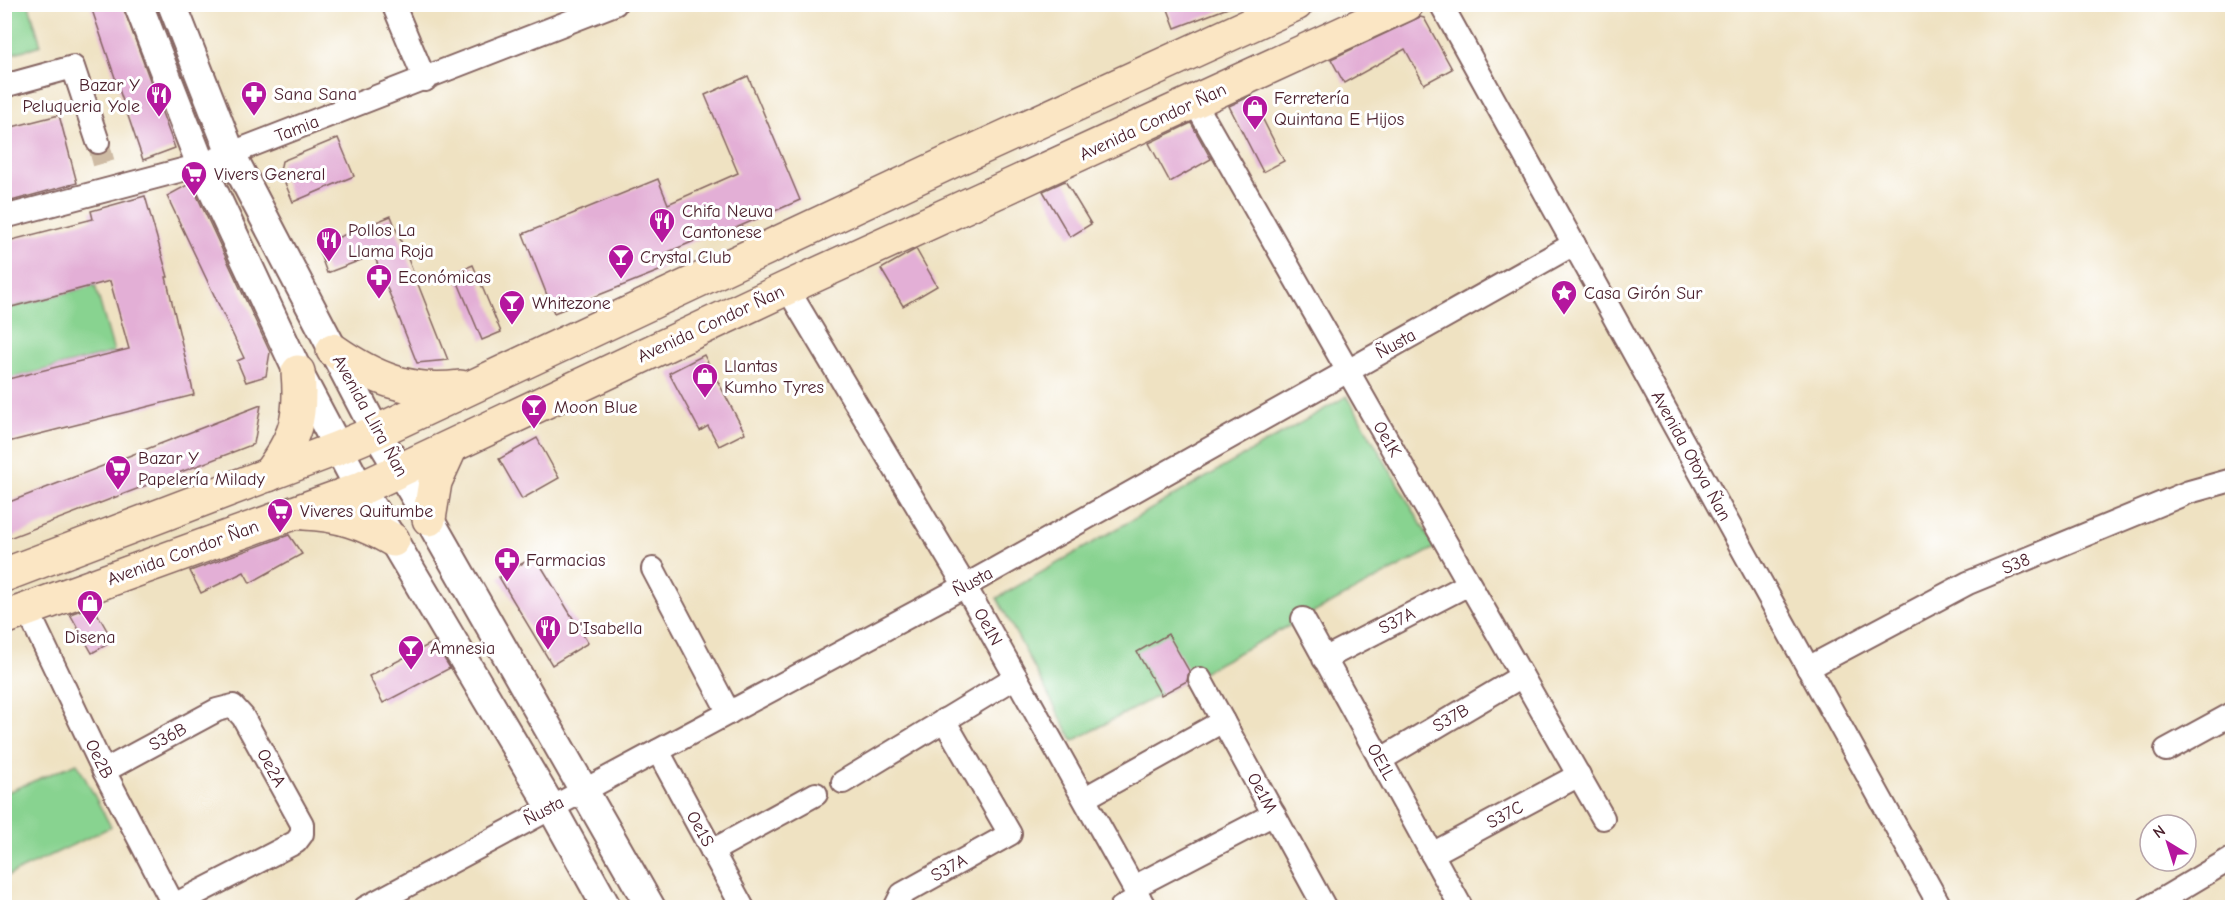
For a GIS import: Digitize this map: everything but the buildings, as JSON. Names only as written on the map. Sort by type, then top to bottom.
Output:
[{"type":"main road","points":[[4,575],[376,432],[532,356],[1296,4]]},
{"type":"main road","name":"Avenida Condor Ñan","points":[[16,614],[360,489],[787,288],[1407,4]]},
{"type":"main road","points":[[333,350],[358,368],[386,381],[415,388],[446,389],[476,385]]},
{"type":"main road","points":[[268,475],[285,453],[296,427],[300,399],[298,372]]},
{"type":"main road","points":[[429,519],[435,482],[451,447]]},
{"type":"main road","points":[[296,513],[322,513],[347,518],[370,527],[393,540]]},
{"type":"street","points":[[138,4],[201,165],[298,372],[360,489],[393,540],[551,807],[607,908]]},
{"type":"street","name":"Avenida Llira Ñan","points":[[172,4],[231,154],[376,432],[429,519],[651,908]]},
{"type":"street","points":[[393,4],[425,80]]},
{"type":"street","name":"Tamia","points":[[4,217],[110,180],[201,165],[425,80],[615,4]]},
{"type":"street","name":"Avenida Otoya Ñan","points":[[1441,4],[1941,908]]},
{"type":"street","points":[[4,86],[73,67],[98,142]]},
{"type":"street","name":"Oe1K","points":[[1195,103],[1603,818]]},
{"type":"street","name":"Ñusta","points":[[365,908],[965,586],[1574,244]]},
{"type":"street","name":"Oe1N","points":[[787,288],[965,586],[1084,798],[1135,900]]},
{"type":"street","name":"S38","points":[[1808,668],[1968,583],[2189,492],[2232,480]]},
{"type":"street","points":[[653,569],[729,713]]},
{"type":"street","name":"S37A","points":[[1324,659],[1469,584]]},
{"type":"street","name":"Oe2B","points":[[16,614],[104,771],[172,907]]},
{"type":"street","name":"OE1L","points":[[1303,619],[1460,905]]},
{"type":"street","name":"S37B","points":[[1380,760],[1522,676]]},
{"type":"street","points":[[843,782],[1016,677]]},
{"type":"street","name":"Oe1M","points":[[1200,679],[1325,908]]},
{"type":"street","name":"S36B","points":[[104,771],[217,710],[233,706]]},
{"type":"street","name":"Oe2A","points":[[172,907],[296,842],[302,834],[302,824],[297,814],[243,717],[233,706]]},
{"type":"street","points":[[2166,750],[2232,714]]},
{"type":"street","name":"S37A","points":[[895,908],[902,894],[1010,834],[944,720]]},
{"type":"street","points":[[1084,798],[1222,721]]},
{"type":"street","name":"Oe1S","points":[[658,750],[743,908]]},
{"type":"street","name":"S37C","points":[[1432,854],[1579,775]]},
{"type":"street","points":[[712,851],[816,794]]},
{"type":"street","points":[[1135,900],[1274,814]]},
{"type":"street","points":[[2148,908],[2232,858]]},
{"type":"green space","points":[[5,4],[29,5],[41,45],[5,56]]},
{"type":"green space","points":[[95,285],[114,352],[5,380],[5,309]]},
{"type":"green space","points":[[1347,396],[1435,548],[1073,741],[997,598]]},
{"type":"green space","points":[[77,763],[111,827],[5,877],[5,793]]},
{"type":"tunnel","points":[[98,142],[106,171]]},
{"type":"place","name":"Sana Sana","points":[[254,117]]},
{"type":"place","name":"Bazar Y Peluqueria Yole","points":[[159,118]]},
{"type":"place","name":"Ferretería Quintana E Hijos","points":[[1255,131]]},
{"type":"place","name":"Vivers General","points":[[194,197]]},
{"type":"place","name":"Chifa Neuva Cantonese","points":[[662,244]]},
{"type":"place","name":"Pollos La Llama Roja","points":[[329,263]]},
{"type":"place","name":"Crystal Club","points":[[621,280]]},
{"type":"place","name":"Económicas","points":[[379,300]]},
{"type":"place","name":"Casa Girón Sur","points":[[1564,316]]},
{"type":"place","name":"Whitezone","points":[[512,326]]},
{"type":"place","name":"Llantas Kumho Tyres","points":[[705,399]]},
{"type":"place","name":"Moon Blue","points":[[534,430]]},
{"type":"place","name":"Bazar Y Papelería Milady","points":[[118,491]]},
{"type":"place","name":"Viveres Quitumbe","points":[[280,534]]},
{"type":"place","name":"Farmacias","points":[[507,583]]},
{"type":"place","name":"Disena","points":[[90,626]]},
{"type":"place","name":"D'Isabella","points":[[548,651]]},
{"type":"place","name":"Amnesia","points":[[411,671]]}]
